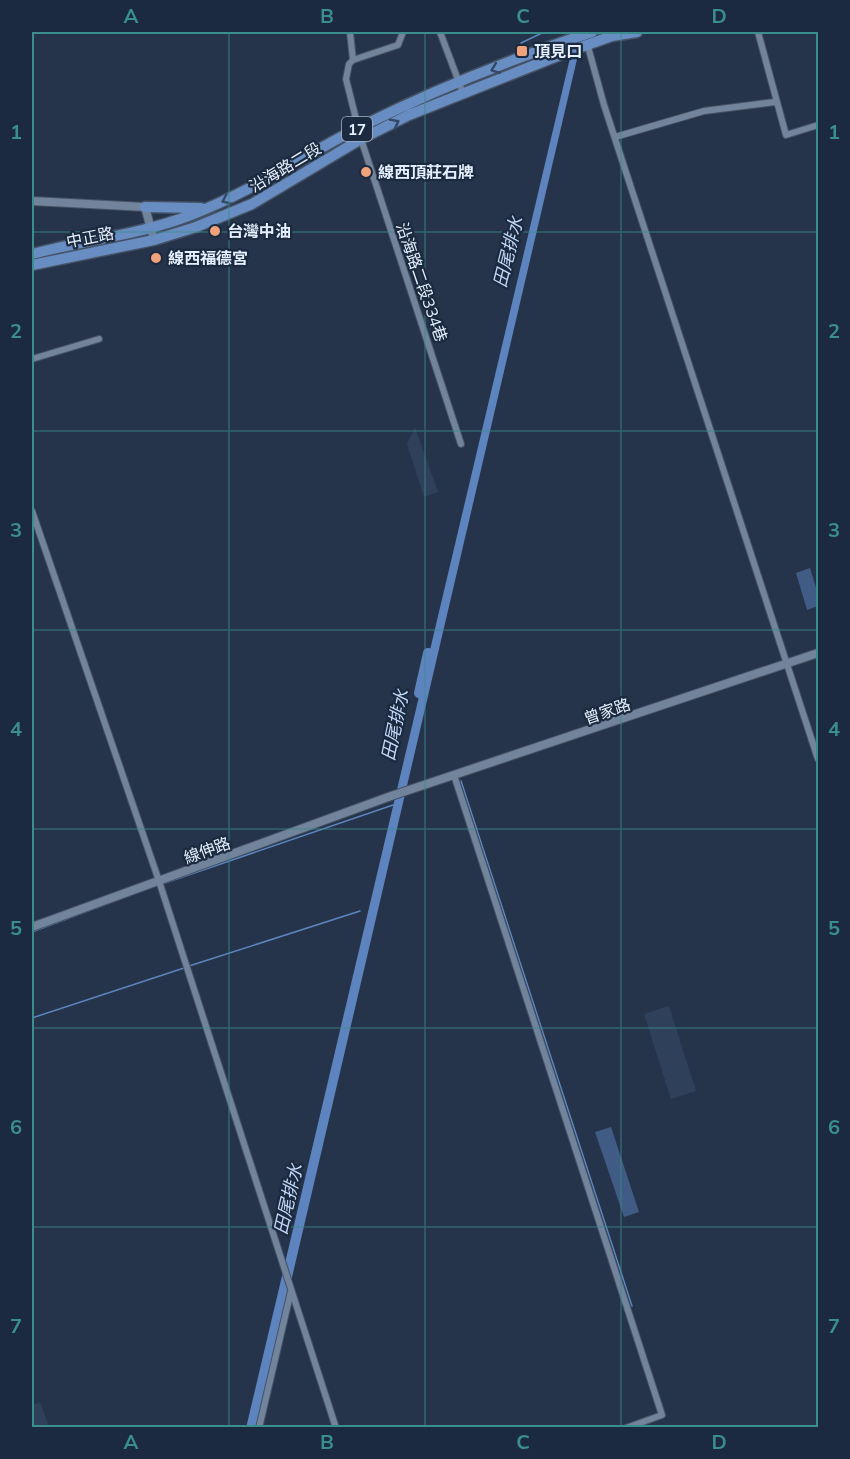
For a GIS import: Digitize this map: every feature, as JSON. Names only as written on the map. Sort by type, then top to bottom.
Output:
[{"type":"main road","name":"17","points":[[589,37],[637,32]]},
{"type":"main road","name":"沿海路二段","points":[[151,229],[259,185],[358,128],[589,37]]},
{"type":"main road","name":"沿海路二段","points":[[154,240],[252,204],[361,139],[461,88]]},
{"type":"main road","points":[[145,207],[207,208]]},
{"type":"main road","name":"中正路","points":[[32,254],[151,229]]},
{"type":"main road","name":"中正路","points":[[32,265],[154,240]]},
{"type":"street","name":"沿海路二段334巷","points":[[350,32],[353,60],[349,64],[346,79],[358,128],[461,444]]},
{"type":"street","points":[[353,60],[398,45],[403,32]]},
{"type":"street","points":[[440,32],[461,88]]},
{"type":"street","points":[[758,32],[775,102],[786,135],[819,125]]},
{"type":"street","points":[[589,37],[615,137],[819,759]]},
{"type":"street","points":[[615,137],[704,111],[775,102]]},
{"type":"street","points":[[32,201],[145,207],[154,240]]},
{"type":"street","points":[[32,359],[99,339]]},
{"type":"street","points":[[32,511],[159,881],[336,1428]]},
{"type":"street","name":"曾家路","points":[[404,794],[454,775],[819,653]]},
{"type":"street","points":[[454,775],[662,1415],[626,1428]]},
{"type":"street","name":"線伸路","points":[[32,927],[392,796],[404,794]]},
{"type":"street","points":[[259,1428],[291,1290]]},
{"type":"shaded area","points":[[578,55],[257,1427],[246,1428],[570,58]]},
{"type":"shaded area","points":[[415,427],[438,492],[424,497],[407,444]]},
{"type":"shaded area","points":[[810,568],[818,594],[818,606],[807,610],[796,573]]},
{"type":"shaded area","points":[[669,1006],[696,1091],[671,1099],[644,1014]]},
{"type":"shaded area","points":[[611,1127],[639,1212],[624,1217],[595,1132]]},
{"type":"shaded area","points":[[40,1402],[49,1427],[32,1427],[32,1405]]},
{"type":"waterway","points":[[521,43],[544,32]]},
{"type":"waterway","name":"田尾排水","points":[[419,693],[428,653]]},
{"type":"waterway","points":[[461,781],[632,1306]]},
{"type":"waterway","points":[[162,884],[393,805]]},
{"type":"waterway","points":[[32,932],[157,885]]},
{"type":"waterway","points":[[189,966],[360,911]]},
{"type":"waterway","points":[[32,1018],[184,968]]},
{"type":"place","name":"頂見口","points":[[522,51]]},
{"type":"place","name":"線西頂莊石牌","points":[[366,172]]},
{"type":"place","name":"台灣中油","points":[[215,231]]},
{"type":"place","name":"線西福德宮","points":[[156,258]]}]
